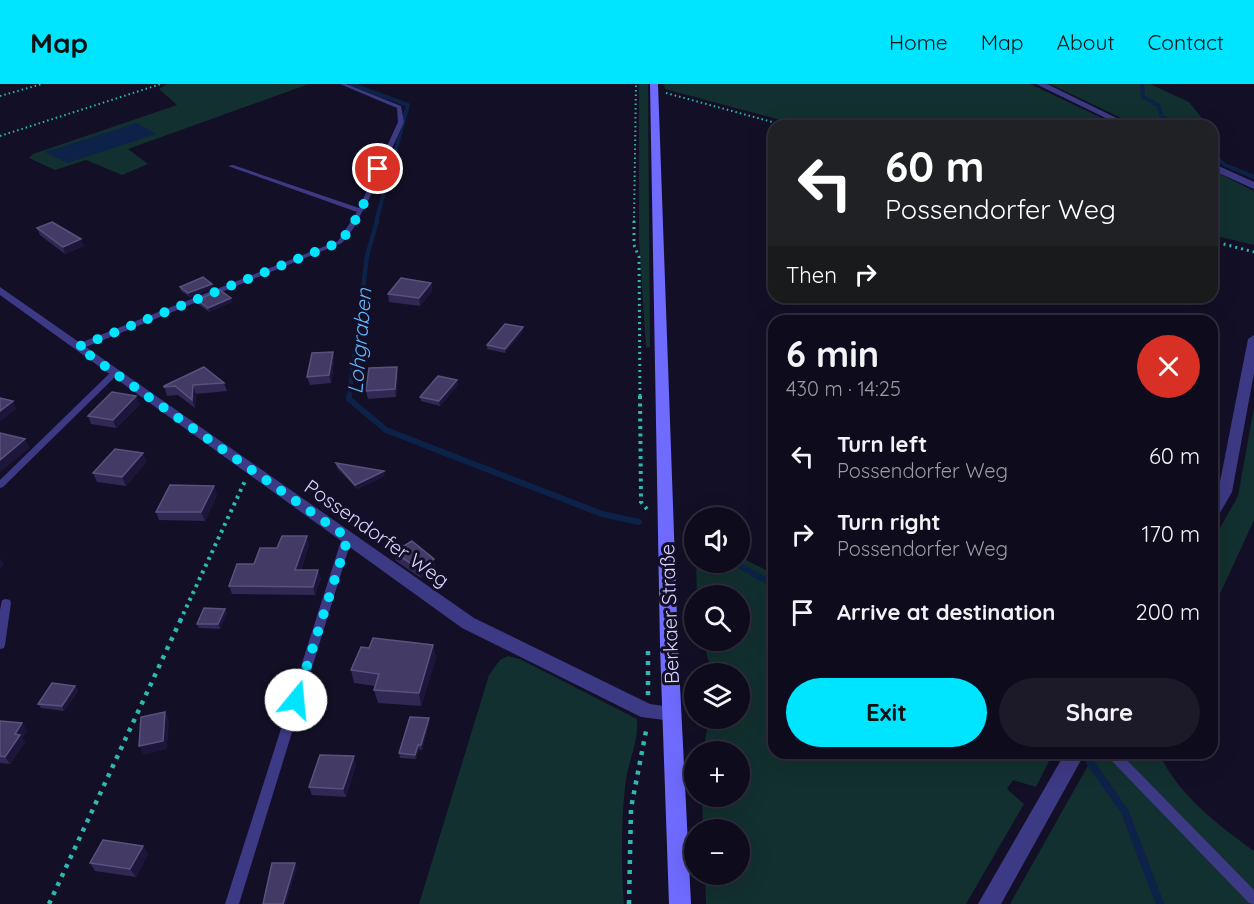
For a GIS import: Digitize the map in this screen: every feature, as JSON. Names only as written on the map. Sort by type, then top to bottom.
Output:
[{"type":"main road","name":"Berkaer Straße","points":[[654,87],[672,713],[680,904]]},
{"type":"street","points":[[1040,84],[1116,120]]},
{"type":"street","points":[[1218,169],[1254,186]]},
{"type":"street","name":"Possendorfer Weg","points":[[0,290],[468,623],[648,712],[672,713]]},
{"type":"street","points":[[1218,504],[1225,492],[1254,339]]},
{"type":"street","points":[[989,904],[1072,759]]},
{"type":"lane","points":[[78,347],[340,242],[350,230],[360,211],[401,122],[399,107],[342,84]]},
{"type":"lane","points":[[231,166],[360,211]]},
{"type":"lane","points":[[0,485],[115,374]]},
{"type":"lane","points":[[232,904],[348,538]]},
{"type":"lane","points":[[0,645],[6,603]]},
{"type":"lane","points":[[1118,759],[1254,899]]},
{"type":"path","points":[[0,96],[42,84]]},
{"type":"path","points":[[0,136],[161,84]]},
{"type":"path","points":[[636,84],[634,245],[639,257],[641,502],[649,512]]},
{"type":"path","points":[[654,87],[768,120]]},
{"type":"path","points":[[1218,243],[1254,252]]},
{"type":"path","points":[[49,904],[250,470]]},
{"type":"path","points":[[629,904],[631,808],[648,712],[648,641]]},
{"type":"green space","points":[[167,84],[309,84],[128,149],[148,164],[122,175],[86,160],[55,170],[29,158],[33,154],[177,105],[159,89]]},
{"type":"green space","points":[[639,84],[648,84],[650,347],[646,348],[639,240]]},
{"type":"green space","points":[[664,84],[1030,84],[1106,120],[781,120],[665,89]]},
{"type":"green space","points":[[1050,84],[1150,84],[1189,102],[1203,120],[1125,120]]},
{"type":"green space","points":[[1218,173],[1254,191],[1254,245],[1218,236]]},
{"type":"green space","points":[[1254,407],[1254,520],[1218,598],[1218,531],[1238,496]]},
{"type":"green space","points":[[750,562],[768,571],[768,759],[1050,759],[1036,787],[1013,780],[1007,789],[1024,804],[966,904],[706,904],[705,885],[750,885],[750,819],[703,819],[702,807],[750,807],[750,741],[705,741],[707,729],[750,729],[750,663],[709,663],[706,651],[750,651],[750,585],[697,585],[696,573],[750,573]]},
{"type":"green space","points":[[508,656],[520,659],[637,719],[624,802],[622,875],[624,904],[419,904],[489,675],[500,660]]},
{"type":"green space","points":[[1092,759],[1162,759],[1188,796],[1213,820],[1254,851],[1254,904],[1010,904]]},
{"type":"water","points":[[137,123],[156,134],[67,163],[45,152]]},
{"type":"building","points":[[52,222],[81,239],[63,247],[37,228]]},
{"type":"building","points":[[203,277],[212,284],[188,293],[180,287]]},
{"type":"building","points":[[401,278],[431,283],[419,298],[388,294]]},
{"type":"building","points":[[220,290],[231,298],[208,308],[197,300]]},
{"type":"building","points":[[505,324],[523,327],[505,349],[487,345]]},
{"type":"building","points":[[333,352],[329,375],[307,377],[312,353]]},
{"type":"building","points":[[204,367],[224,383],[193,385],[192,400],[175,386],[164,387],[164,386]]},
{"type":"building","points":[[397,367],[395,389],[366,391],[369,368]]},
{"type":"building","points":[[438,376],[457,380],[439,401],[420,397]]},
{"type":"building","points":[[112,392],[136,396],[113,420],[88,416]]},
{"type":"building","points":[[0,398],[13,401],[0,411]]},
{"type":"building","points":[[0,433],[25,439],[0,460]]},
{"type":"building","points":[[115,449],[143,453],[122,477],[93,473]]},
{"type":"building","points":[[336,463],[384,471],[355,485]]},
{"type":"building","points":[[170,485],[214,486],[201,512],[156,512]]},
{"type":"building","points":[[282,536],[307,536],[295,570],[318,570],[313,587],[229,586],[237,564],[254,564],[260,548],[277,548]]},
{"type":"building","points":[[412,541],[434,559],[419,569],[394,552]]},
{"type":"building","points":[[204,608],[225,609],[218,624],[197,624]]},
{"type":"building","points":[[373,638],[433,645],[419,693],[374,690],[379,674],[351,670],[361,647],[369,648]]},
{"type":"building","points":[[52,683],[75,686],[62,706],[38,704]]},
{"type":"building","points":[[165,712],[163,741],[139,746],[141,717]]},
{"type":"building","points":[[410,717],[429,718],[421,745],[418,745],[415,755],[399,753]]},
{"type":"building","points":[[0,721],[22,723],[15,734],[20,735],[5,757],[0,756]]},
{"type":"building","points":[[320,755],[354,756],[343,789],[309,787]]},
{"type":"building","points":[[103,840],[143,846],[130,869],[90,863]]},
{"type":"building","points":[[272,863],[295,863],[283,904],[263,904]]},
{"type":"waterway","name":"Lohgraben","points":[[351,84],[408,105],[376,222]]},
{"type":"waterway","points":[[1142,84],[1143,97],[1158,105],[1162,117],[1168,120]]},
{"type":"waterway","points":[[1218,159],[1225,165],[1254,177]]},
{"type":"waterway","name":"Lohgraben","points":[[349,398],[367,256],[377,221]]},
{"type":"waterway","name":"Lohgraben","points":[[349,398],[386,430],[602,514],[639,522]]},
{"type":"waterway","name":"Lohgraben","points":[[750,572],[768,582]]},
{"type":"waterway","name":"Lohgraben","points":[[1090,762],[1125,812],[1160,904]]},
{"type":"route","points":[[296,700],[348,538],[78,347],[340,242],[350,230],[378,169]]}]
